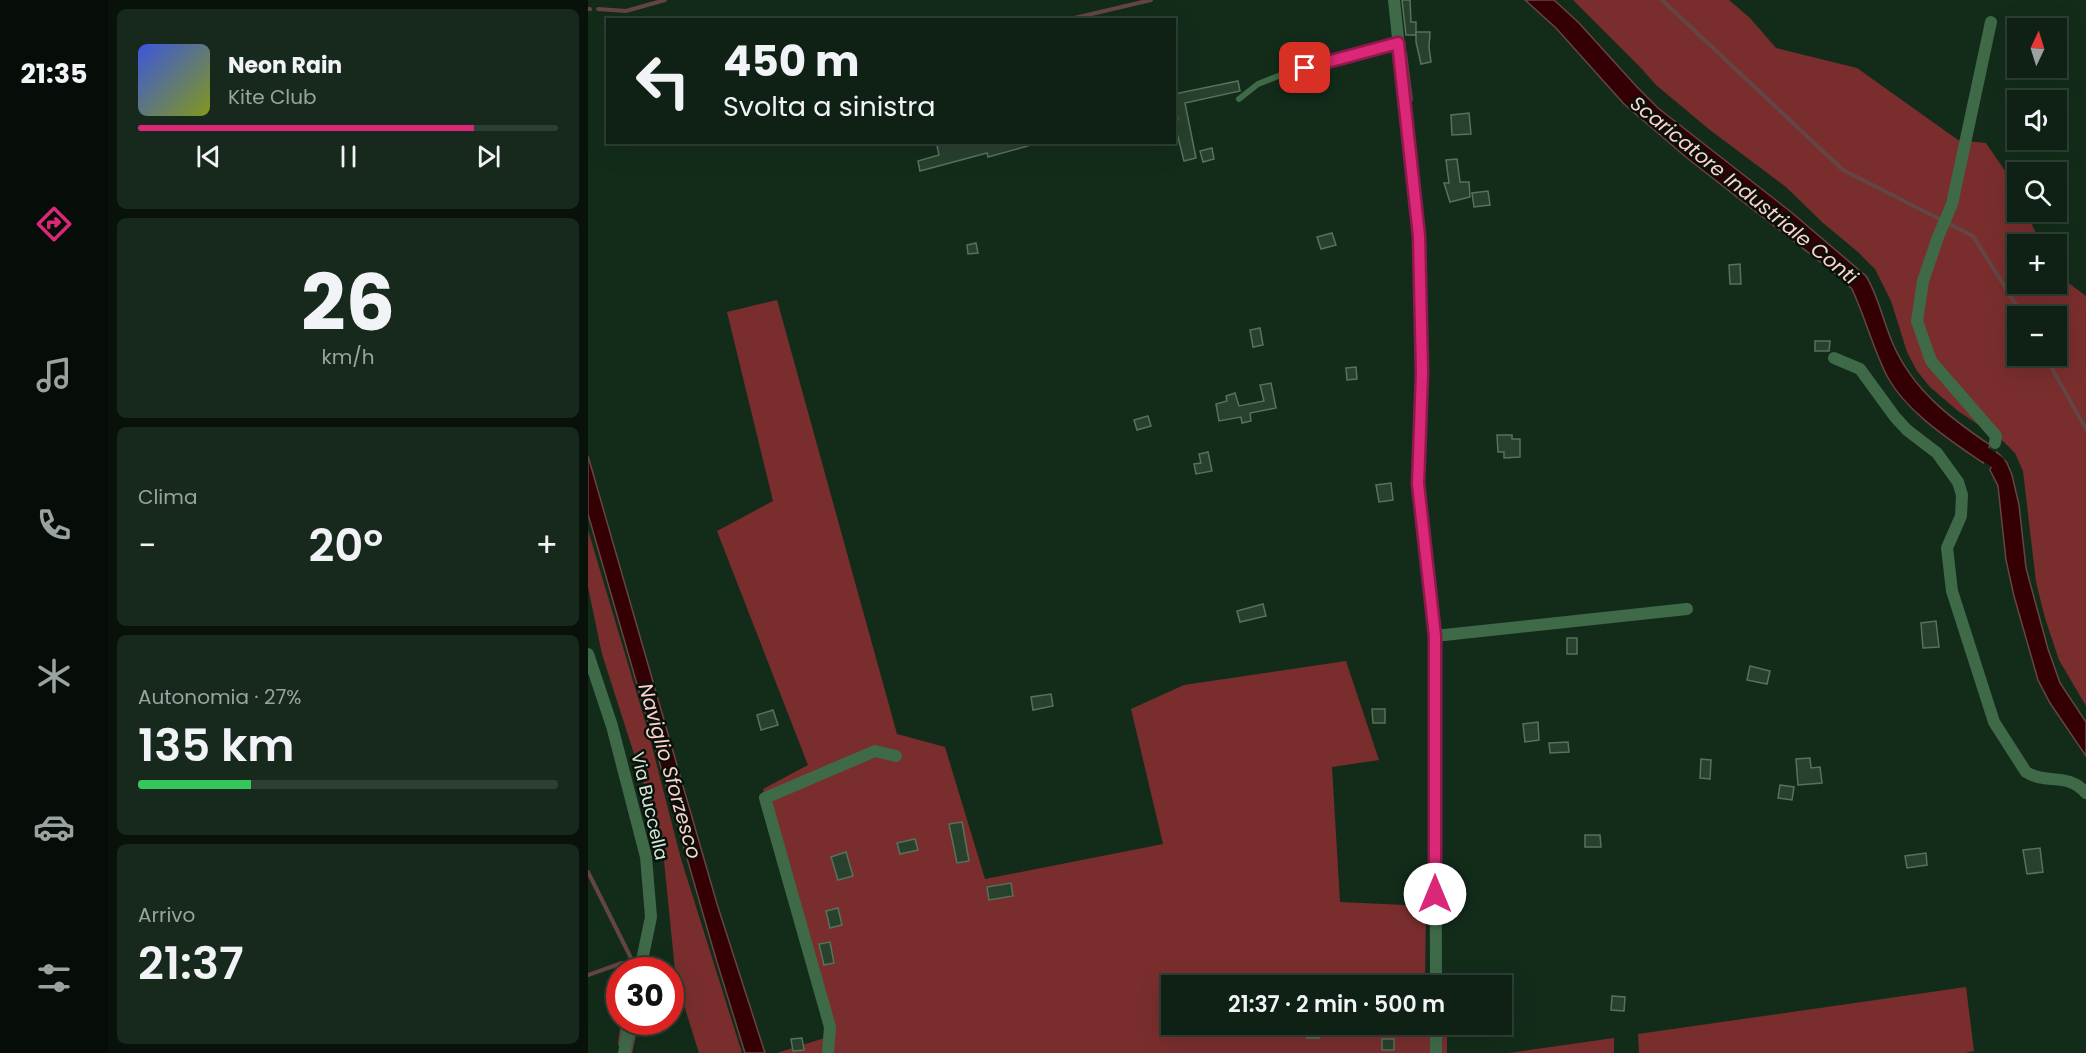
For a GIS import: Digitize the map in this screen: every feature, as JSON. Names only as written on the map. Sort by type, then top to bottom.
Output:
[{"type":"street","points":[[1394,0],[1419,236],[1422,373],[1418,484],[1435,636],[1436,975]]},
{"type":"street","points":[[1991,22],[1952,204],[1923,281],[1917,321],[1931,361],[1996,436],[1995,443]]},
{"type":"street","points":[[1834,358],[1860,369],[1895,417],[1907,430],[1937,453],[1958,482],[1962,495],[1961,516],[1947,548],[1952,591],[1994,722],[2026,772],[2033,776],[2072,782],[2086,793]]},
{"type":"street","points":[[1435,636],[1687,609]]},
{"type":"street","name":"Via Buccella","points":[[588,654],[612,726],[646,857],[651,917],[643,957]]},
{"type":"street","points":[[828,1053],[830,1027],[765,798],[875,752],[896,756]]},
{"type":"street","points":[[624,1053],[627,1035]]},
{"type":"street","points":[[1436,1035],[1436,1053]]},
{"type":"lane","points":[[1239,99],[1258,84],[1286,73],[1398,40]]},
{"type":"shaded area","points":[[1573,0],[1729,0],[1750,18],[1776,48],[1857,68],[1958,140],[1986,143],[2007,174],[2007,222],[2031,222],[2036,234],[2007,234],[2007,294],[2067,294],[2067,282],[2086,296],[2086,706],[2059,660],[2045,618],[2036,582],[2023,471],[2015,453],[2004,442],[1958,411],[1930,387],[1917,371],[1907,352],[1891,301],[1875,269],[1786,187],[1710,130],[1656,85]]},
{"type":"shaded area","points":[[777,300],[897,734],[945,747],[985,879],[1163,844],[1131,709],[1184,685],[1346,661],[1379,760],[1332,767],[1340,902],[1426,906],[1425,975],[1161,975],[1161,1035],[1447,1035],[1447,1053],[777,1053],[831,1036],[763,789],[808,765],[717,531],[773,501],[727,312]]},
{"type":"shaded area","points":[[588,530],[648,731],[681,859],[742,1053],[699,1053],[684,1005],[684,957],[674,957],[662,841],[602,654],[588,587]]},
{"type":"shaded area","points":[[1966,987],[1974,1051],[1965,1053],[1639,1053],[1638,1034]]},
{"type":"shaded area","points":[[1614,1038],[1614,1053],[1508,1053]]},
{"type":"water","points":[[1525,0],[1554,0],[1579,23],[1658,108],[1791,212],[1866,276],[1893,344],[1911,375],[1934,402],[1990,445],[1983,463],[1930,424],[1905,402],[1895,389],[1882,365],[1852,289],[1687,158],[1624,104],[1556,28]]},
{"type":"water","points":[[1997,452],[2007,463],[2012,475],[2019,505],[2026,568],[2048,649],[2060,683],[2086,722],[2086,756],[2050,703],[2038,680],[2006,560],[1998,486],[1990,470]]},
{"type":"water","name":"Naviglio Sforzesco","points":[[588,456],[717,904],[765,1053],[745,1053],[716,959],[588,514]]},
{"type":"building","points":[[1402,0],[1410,0],[1411,22],[1416,22],[1416,35],[1406,35]]},
{"type":"building","points":[[1416,32],[1430,32],[1431,62],[1421,64]]},
{"type":"building","points":[[1238,81],[1240,91],[1185,103],[1196,158],[1184,161],[1176,129],[1176,120],[1178,120],[1176,94]]},
{"type":"building","points":[[1469,113],[1471,134],[1452,135],[1451,115]]},
{"type":"building","points":[[944,144],[1028,144],[1028,146],[988,157],[987,153],[920,171],[918,161],[939,155],[937,146]]},
{"type":"building","points":[[1212,148],[1214,159],[1203,162],[1200,151]]},
{"type":"building","points":[[1457,159],[1460,182],[1469,182],[1470,197],[1450,202],[1444,183],[1449,183],[1446,160]]},
{"type":"building","points":[[1488,191],[1490,205],[1474,207],[1472,193]]},
{"type":"building","points":[[1332,233],[1336,245],[1321,249],[1317,237]]},
{"type":"building","points":[[976,243],[978,253],[968,254],[967,245]]},
{"type":"building","points":[[1740,264],[1741,284],[1730,284],[1729,265]]},
{"type":"building","points":[[1260,328],[1263,345],[1253,347],[1250,330]]},
{"type":"building","points":[[1815,341],[1830,341],[1829,351],[1815,351]]},
{"type":"building","points":[[1356,367],[1357,379],[1347,380],[1346,368]]},
{"type":"building","points":[[1271,383],[1276,408],[1250,413],[1251,421],[1242,423],[1241,417],[1219,421],[1216,404],[1227,401],[1226,396],[1235,393],[1239,406],[1264,401],[1260,385]]},
{"type":"building","points":[[1148,416],[1151,426],[1137,430],[1134,420]]},
{"type":"building","points":[[1497,435],[1512,435],[1512,439],[1520,439],[1520,457],[1504,458],[1504,452],[1498,452]]},
{"type":"building","points":[[1208,452],[1212,471],[1196,474],[1194,464],[1201,463],[1199,454]]},
{"type":"building","points":[[1391,483],[1393,500],[1379,502],[1376,485]]},
{"type":"building","points":[[1263,604],[1266,616],[1240,622],[1237,611]]},
{"type":"building","points":[[1936,621],[1939,647],[1923,648],[1921,623]]},
{"type":"building","points":[[1567,638],[1577,638],[1577,654],[1567,654]]},
{"type":"building","points":[[1750,666],[1770,671],[1767,684],[1747,680]]},
{"type":"building","points":[[1051,694],[1053,706],[1033,710],[1031,697]]},
{"type":"building","points":[[1372,709],[1385,709],[1385,723],[1373,723]]},
{"type":"building","points":[[773,710],[778,725],[761,730],[757,715]]},
{"type":"building","points":[[1538,722],[1539,740],[1525,742],[1523,724]]},
{"type":"building","points":[[1568,742],[1569,752],[1550,753],[1549,743]]},
{"type":"building","points":[[1810,758],[1811,768],[1820,767],[1822,783],[1798,785],[1796,759]]},
{"type":"building","points":[[1701,759],[1711,760],[1710,779],[1700,778]]},
{"type":"building","points":[[1780,785],[1794,787],[1792,800],[1778,798]]},
{"type":"building","points":[[962,822],[969,861],[957,863],[949,824]]},
{"type":"building","points":[[1585,835],[1600,835],[1601,847],[1585,847]]},
{"type":"building","points":[[915,839],[918,850],[900,854],[897,843]]},
{"type":"building","points":[[2040,848],[2043,872],[2027,874],[2023,850]]},
{"type":"building","points":[[846,852],[853,876],[838,880],[831,857]]},
{"type":"building","points":[[1926,853],[1927,865],[1907,868],[1905,856]]},
{"type":"building","points":[[1011,883],[1013,896],[989,900],[987,887]]},
{"type":"building","points":[[838,908],[842,925],[830,928],[826,911]]},
{"type":"building","points":[[830,942],[834,963],[824,965],[819,944]]},
{"type":"building","points":[[1612,996],[1625,997],[1624,1011],[1611,1010]]},
{"type":"building","points":[[1307,1035],[1319,1035],[1319,1038],[1307,1038]]},
{"type":"building","points":[[802,1038],[804,1050],[793,1051],[791,1039]]},
{"type":"building","points":[[1382,1039],[1394,1039],[1394,1050],[1382,1050]]},
{"type":"waterway","points":[[598,9],[626,11],[665,0]]},
{"type":"waterway","points":[[1074,18],[1151,0]]},
{"type":"waterway","points":[[1662,0],[1843,170],[1973,236],[2017,306]]},
{"type":"waterway","points":[[1378,45],[1394,37]]},
{"type":"waterway","points":[[1405,53],[1411,100]]},
{"type":"waterway","points":[[2051,366],[2086,429]]},
{"type":"waterway","name":"Scaricatore Industriale Conti","points":[[1973,446],[1998,463],[2003,476]]},
{"type":"waterway","points":[[588,872],[630,957]]},
{"type":"waterway","points":[[588,975],[606,969]]},
{"type":"waterway","points":[[620,1044],[621,1035]]},
{"type":"waterway","points":[[630,1053],[634,1035]]},
{"type":"route","points":[[1305,68],[1398,43],[1419,236],[1422,373],[1418,484],[1435,636],[1435,894]]}]
